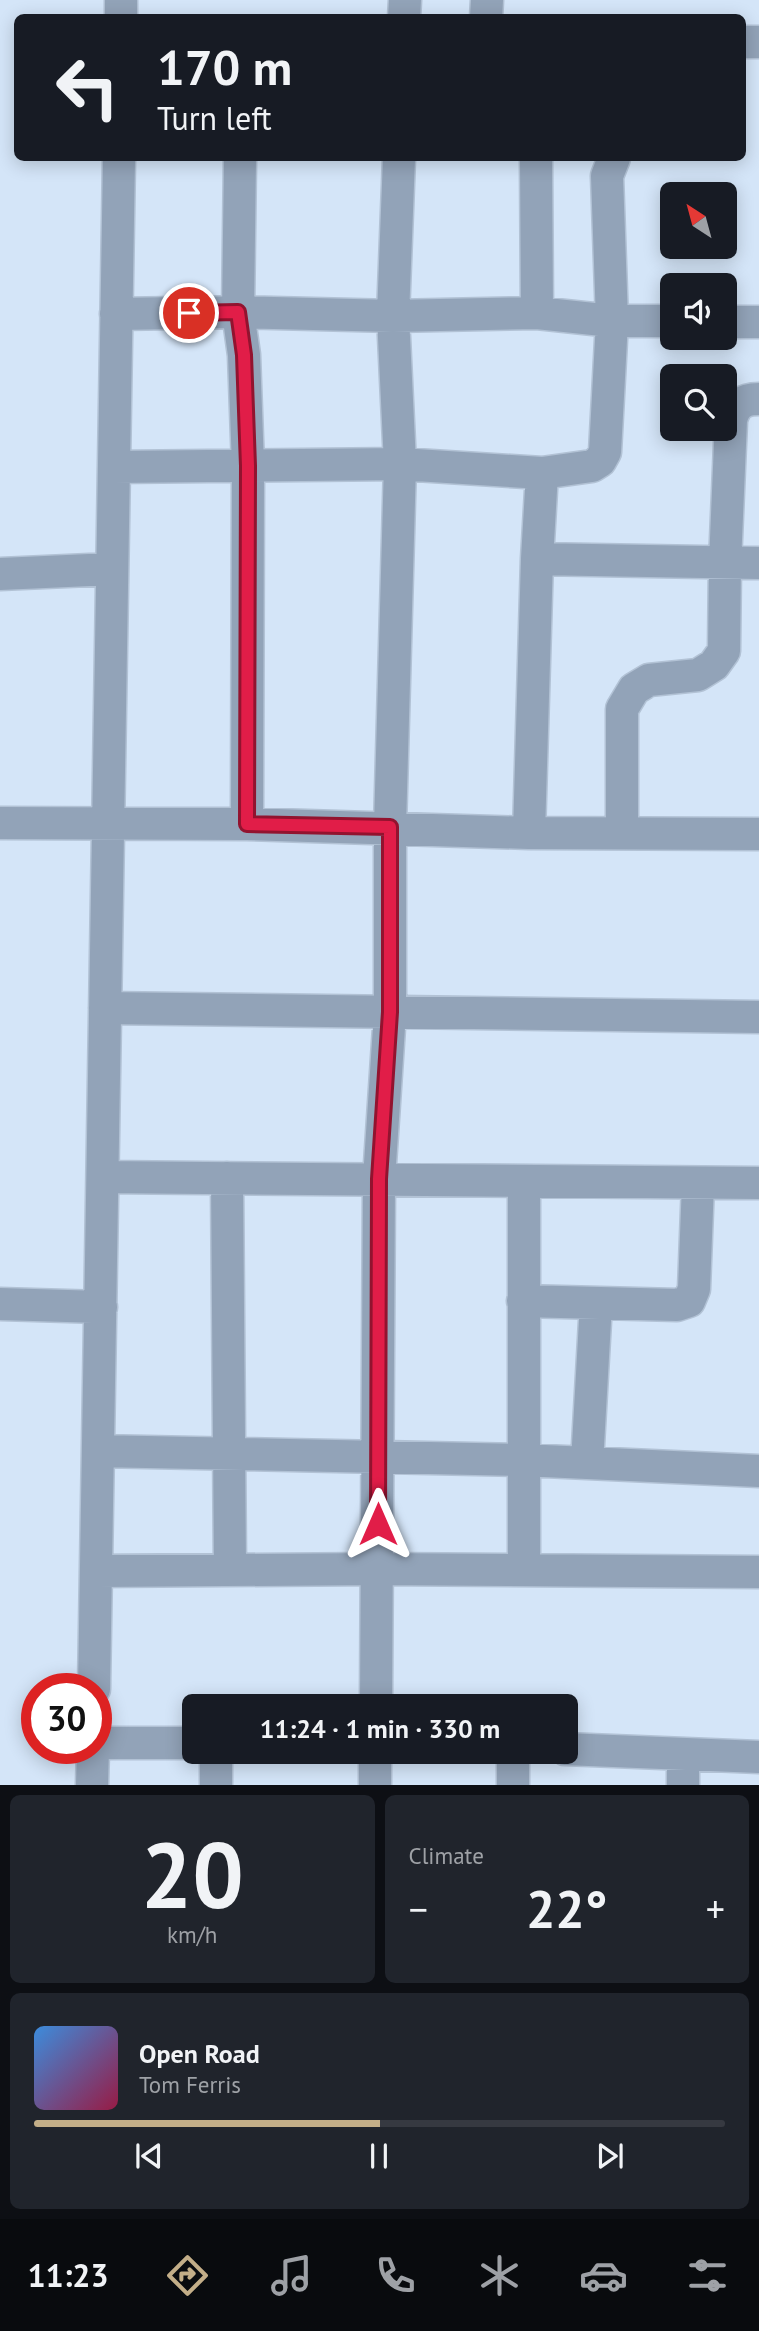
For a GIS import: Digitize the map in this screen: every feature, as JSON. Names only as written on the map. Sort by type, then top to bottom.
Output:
[{"type":"street","points":[[94,1673],[119,161]]},
{"type":"street","points":[[240,161],[238,312],[244,355],[248,466],[247,824]]},
{"type":"street","points":[[376,1694],[379,1179],[390,1012],[390,827],[400,464],[393,316],[399,161]]},
{"type":"street","points":[[536,161],[537,313]]},
{"type":"street","points":[[114,467],[400,464],[542,473],[592,466],[600,461],[605,452],[612,321],[607,176],[613,161]]},
{"type":"street","points":[[116,314],[238,312],[393,316],[537,313],[612,321],[660,321]]},
{"type":"street","points":[[737,322],[759,322]]},
{"type":"street","points":[[622,833],[622,709],[634,690],[649,680],[698,674],[715,665],[724,651],[724,563],[731,420],[734,409],[739,404],[748,399],[759,399]]},
{"type":"street","points":[[528,833],[542,473]]},
{"type":"street","points":[[537,559],[759,563]]},
{"type":"street","points":[[0,574],[112,569]]},
{"type":"street","points":[[0,822],[247,824],[528,833],[759,834]]},
{"type":"street","points":[[105,1008],[759,1017]]},
{"type":"street","points":[[103,1177],[759,1183]]},
{"type":"street","points":[[227,1178],[230,1570]]},
{"type":"street","points":[[524,1181],[524,1570]]},
{"type":"street","points":[[523,1301],[677,1305],[689,1301],[694,1289],[698,1183]]},
{"type":"street","points":[[587,1463],[596,1303]]},
{"type":"street","points":[[0,1304],[101,1307]]},
{"type":"street","points":[[98,1451],[523,1460],[759,1471]]},
{"type":"street","points":[[97,1571],[378,1569],[759,1572]]},
{"type":"street","points":[[112,1743],[182,1743]]},
{"type":"street","points":[[578,1750],[759,1757]]},
{"type":"street","points":[[683,1754],[683,1785]]},
{"type":"street","points":[[92,1785],[93,1764]]},
{"type":"street","points":[[216,1764],[216,1785]]},
{"type":"street","points":[[374,1785],[375,1764]]},
{"type":"street","points":[[513,1764],[513,1785]]},
{"type":"route","points":[[189,313],[238,312],[244,355],[248,466],[247,824],[390,827],[390,1012],[379,1179],[378,1524]]}]
